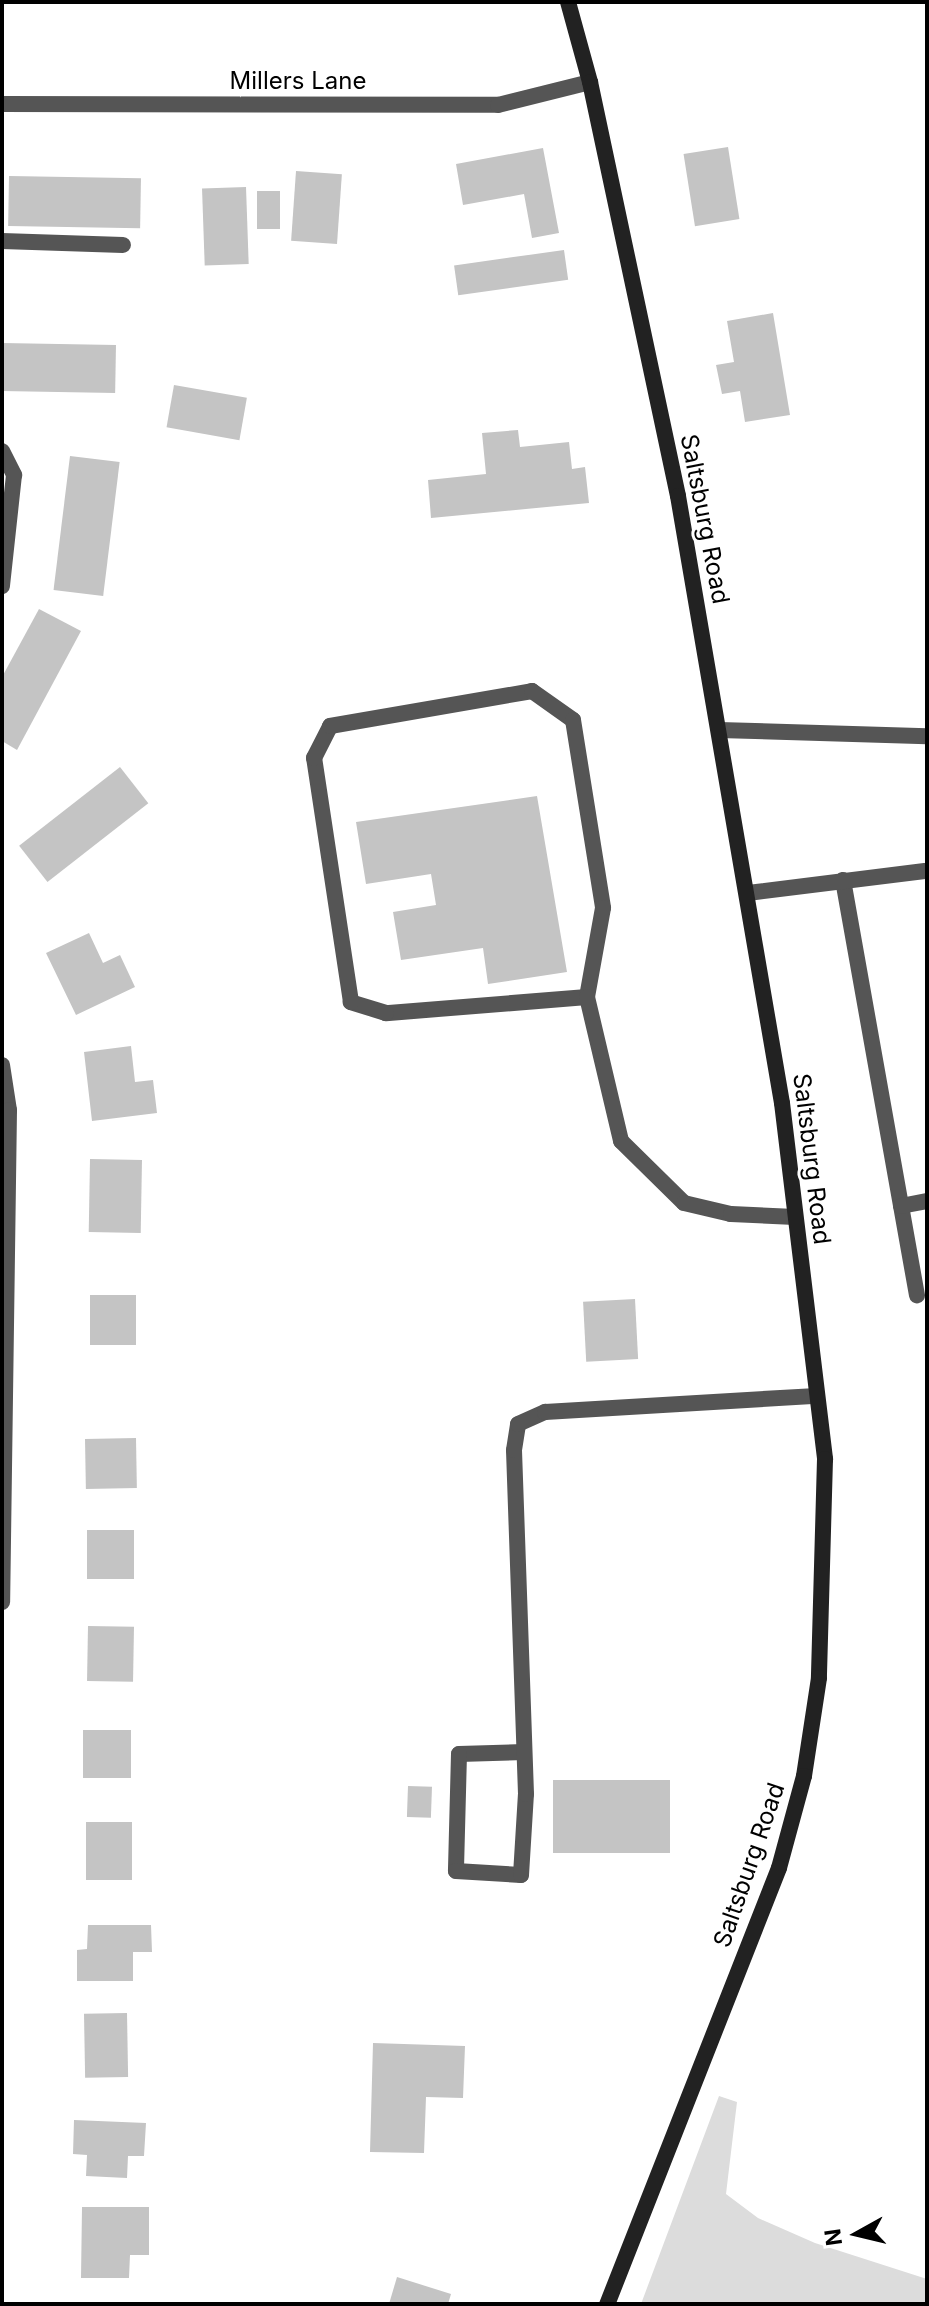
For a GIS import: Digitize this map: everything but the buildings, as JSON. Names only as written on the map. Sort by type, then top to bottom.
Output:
[{"type":"main road","name":"Saltsburg Road","points":[[568,2],[590,82],[678,496],[748,893],[795,1217],[825,1459],[825,1572],[819,1678],[804,1776],[779,1868],[607,2304]]},
{"type":"street","name":"Millers Lane","points":[[2,104],[498,105],[590,82]]},
{"type":"street","points":[[2,241],[123,245]]},
{"type":"street","points":[[2,451],[14,475],[2,586]]},
{"type":"street","points":[[587,997],[386,1013],[351,1002],[314,758],[330,726],[532,691],[573,720],[603,908],[587,997],[621,1141],[684,1203],[731,1214],[795,1217]]},
{"type":"street","points":[[719,730],[927,736]]},
{"type":"street","points":[[748,893],[925,871]]},
{"type":"street","points":[[843,880],[917,1295]]},
{"type":"street","points":[[2,1065],[9,1110],[2,1602]]},
{"type":"street","points":[[901,1206],[927,1201]]},
{"type":"street","points":[[524,1752],[459,1754],[456,1871],[521,1875],[524,1752],[514,1450],[518,1424],[545,1412],[817,1396]]},
{"type":"shaded area","points":[[719,2096],[737,2102],[726,2194],[758,2218],[815,2243],[927,2279],[927,2304],[641,2304]]}]
